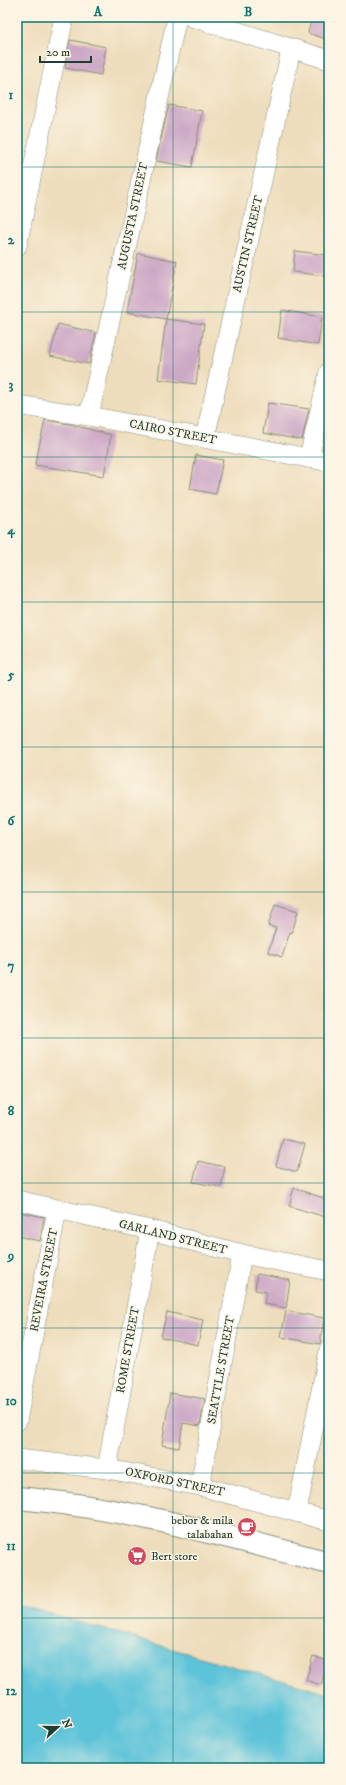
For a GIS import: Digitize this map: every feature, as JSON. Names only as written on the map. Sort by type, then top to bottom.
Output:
[{"type":"main road","points":[[17,1498],[59,1502],[112,1510],[185,1526],[329,1563]]},
{"type":"street","points":[[17,246],[64,17]]},
{"type":"street","name":"AUGUSTA STREET","points":[[89,416],[177,17]]},
{"type":"street","points":[[191,17],[291,50],[329,60]]},
{"type":"street","name":"AUSTIN STREET","points":[[205,438],[291,50]]},
{"type":"street","points":[[309,458],[329,372]]},
{"type":"street","name":"CAIRO STREET","points":[[17,405],[89,416],[329,462]]},
{"type":"street","name":"GARLAND STREET","points":[[17,1200],[150,1230],[242,1254],[329,1271]]},
{"type":"street","name":"REVEIRA STREET","points":[[17,1421],[57,1210]]},
{"type":"street","name":"ROME STREET","points":[[107,1469],[150,1230]]},
{"type":"street","name":"SEATTLE STREET","points":[[200,1486],[242,1254]]},
{"type":"street","points":[[297,1512],[329,1350]]},
{"type":"street","name":"OXFORD STREET","points":[[17,1459],[107,1469],[200,1486],[329,1522]]},
{"type":"water","points":[[19,1605],[329,1694],[329,1768],[17,1768],[17,1606]]},
{"type":"building","points":[[312,17],[329,17],[329,40],[308,33]]},
{"type":"building","points":[[70,40],[106,47],[101,75],[65,68]]},
{"type":"building","points":[[169,105],[202,111],[192,167],[156,161]]},
{"type":"building","points":[[295,251],[327,255],[325,276],[293,272]]},
{"type":"building","points":[[138,253],[177,261],[166,319],[127,312]]},
{"type":"building","points":[[282,310],[322,317],[318,345],[278,338]]},
{"type":"building","points":[[166,319],[204,324],[196,384],[158,379]]},
{"type":"building","points":[[58,324],[96,333],[89,364],[50,356]]},
{"type":"building","points":[[268,403],[309,409],[302,440],[263,433]]},
{"type":"building","points":[[45,420],[70,424],[111,435],[104,476],[35,465]]},
{"type":"building","points":[[196,455],[223,460],[216,494],[190,489]]},
{"type":"building","points":[[275,904],[298,911],[292,933],[290,932],[282,957],[268,952],[276,928],[268,926]]},
{"type":"building","points":[[283,1139],[305,1144],[297,1172],[276,1166]]},
{"type":"building","points":[[198,1161],[225,1167],[221,1187],[193,1182]]},
{"type":"building","points":[[294,1188],[329,1200],[329,1218],[289,1206]]},
{"type":"building","points":[[19,1212],[44,1217],[40,1241],[17,1236]]},
{"type":"building","points":[[257,1274],[290,1280],[286,1308],[264,1304],[266,1292],[255,1290]]},
{"type":"building","points":[[286,1311],[324,1318],[320,1344],[281,1337]]},
{"type":"building","points":[[167,1312],[203,1320],[198,1345],[161,1337]]},
{"type":"building","points":[[170,1393],[205,1399],[200,1426],[183,1423],[179,1448],[162,1445]]},
{"type":"building","points":[[313,1656],[328,1661],[321,1685],[306,1680]]},
{"type":"place","name":"bebor & mila talabahan","points":[[247,1527]]},
{"type":"place","name":"Bert store","points":[[137,1556]]}]
